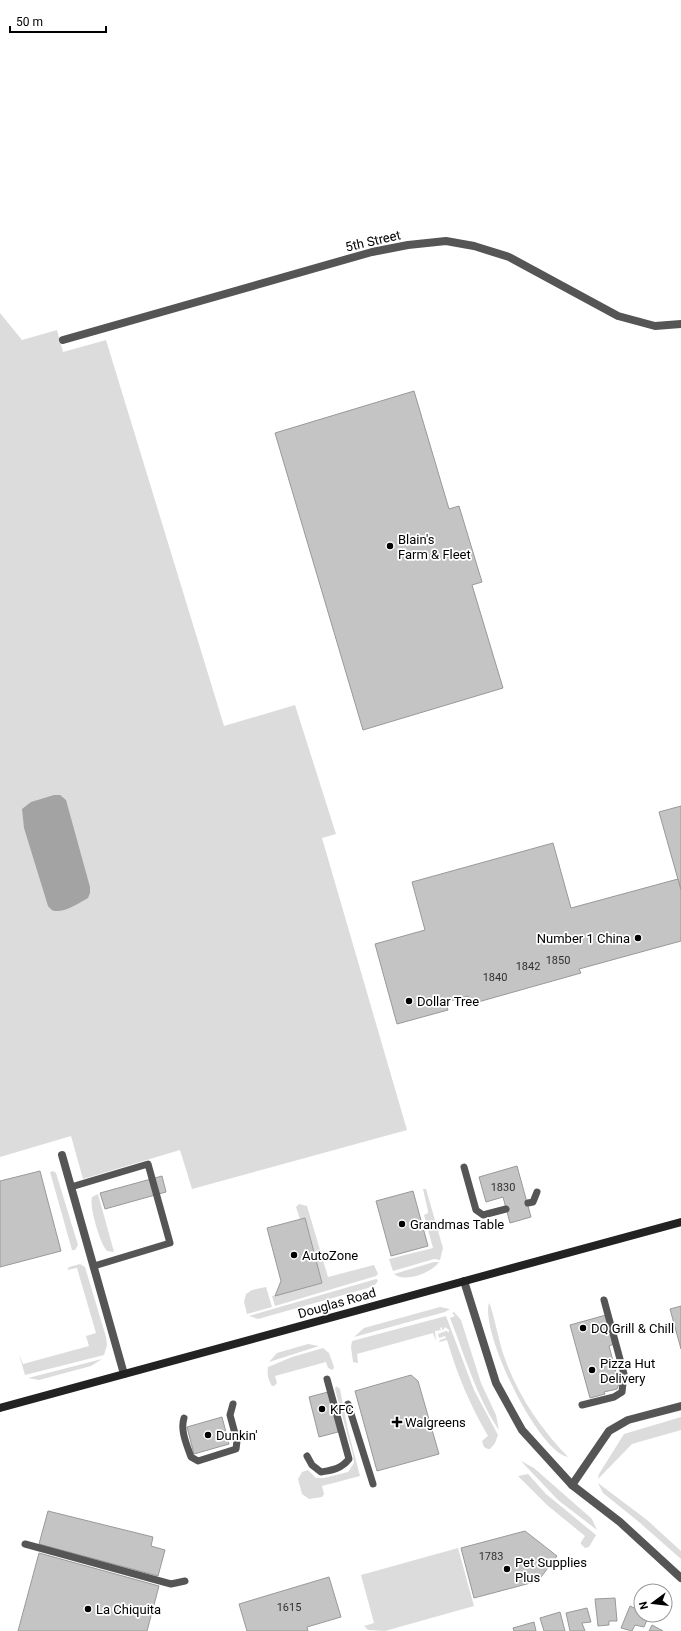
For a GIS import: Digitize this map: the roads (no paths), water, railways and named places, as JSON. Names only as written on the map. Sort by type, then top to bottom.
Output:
[{"type":"street","name":"5th Street","points":[[63,340],[372,252],[408,245],[446,241],[474,246],[510,257],[618,316],[655,326],[681,324]]},
{"type":"street","points":[[62,1154],[124,1374]]},
{"type":"street","name":"Douglas Road","points":[[0,1408],[681,1222]]},
{"type":"street","points":[[464,1281],[496,1383],[522,1430],[572,1485],[620,1522],[681,1578]]},
{"type":"street","points":[[572,1485],[609,1431],[628,1420],[681,1406]]},
{"type":"lane","points":[[71,1187],[148,1164],[170,1243],[94,1266]]},
{"type":"lane","points":[[464,1167],[476,1210],[483,1214],[506,1209]]},
{"type":"lane","points":[[528,1203],[533,1202],[537,1192]]},
{"type":"lane","points":[[582,1405],[614,1397],[622,1392],[624,1374],[604,1300]]},
{"type":"lane","points":[[307,1456],[312,1465],[321,1472],[343,1466],[349,1460],[327,1378]]},
{"type":"lane","points":[[184,1418],[182,1424],[183,1431],[191,1457],[198,1461],[211,1458],[236,1449],[237,1441],[230,1415],[233,1404]]},
{"type":"lane","points":[[348,1404],[373,1484]]},
{"type":"lane","points":[[25,1544],[171,1584],[185,1581]]},
{"type":"place","name":"Blain's Farm & Fleet","points":[[390,546]]},
{"type":"place","name":"Number 1 China","points":[[638,938]]},
{"type":"place","name":"Dollar Tree","points":[[409,1001]]},
{"type":"place","name":"Grandmas Table","points":[[402,1224]]},
{"type":"place","name":"AutoZone","points":[[294,1255]]},
{"type":"place","name":"DQ Grill & Chill","points":[[583,1328]]},
{"type":"place","name":"Pizza Hut Delivery","points":[[592,1370]]},
{"type":"place","name":"KFC","points":[[322,1409]]},
{"type":"place","name":"Walgreens","points":[[397,1422]]},
{"type":"place","name":"Dunkin'","points":[[208,1435]]},
{"type":"place","name":"Pet Supplies Plus","points":[[507,1569]]},
{"type":"place","name":"La Chiquita","points":[[88,1609]]}]
